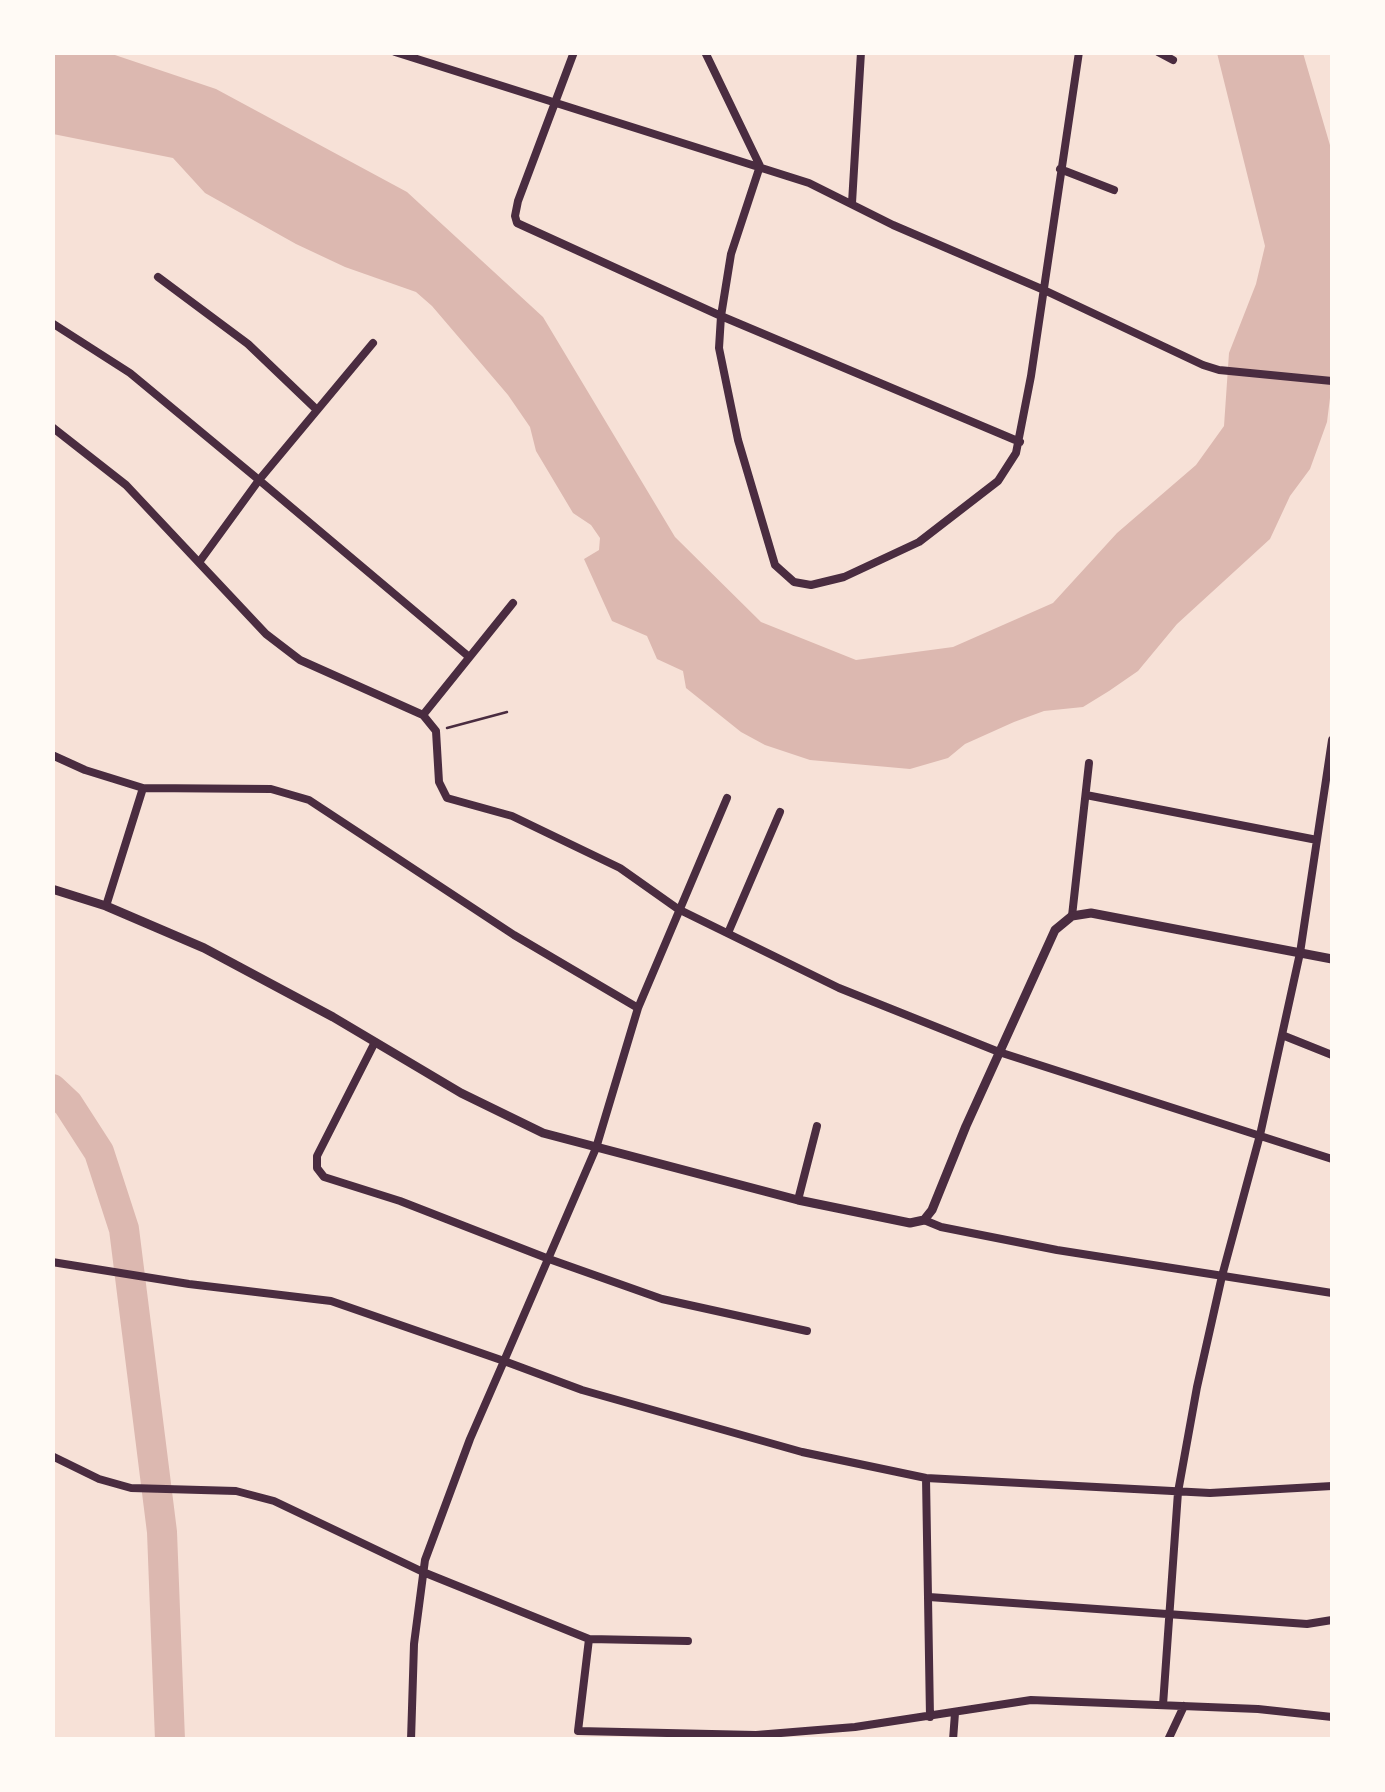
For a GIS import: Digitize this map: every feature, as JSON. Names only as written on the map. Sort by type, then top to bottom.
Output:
[{"type":"street","points":[[395,52],[760,166],[852,203],[893,225],[1219,370],[1332,381]]},
{"type":"street","points":[[574,52],[518,202],[517,223],[721,316],[1020,442]]},
{"type":"street","points":[[705,52],[760,166],[730,254],[719,348],[738,440],[775,565],[794,582],[811,584],[844,577],[919,542],[998,481],[1020,442],[1079,52]]},
{"type":"street","points":[[852,203],[861,52]]},
{"type":"street","points":[[1158,52],[1173,60]]},
{"type":"street","points":[[1060,169],[1114,190]]},
{"type":"street","points":[[158,277],[248,344],[317,410]]},
{"type":"street","points":[[52,324],[130,372],[468,656]]},
{"type":"street","points":[[200,561],[259,480],[372,343]]},
{"type":"street","points":[[52,427],[126,484],[266,634],[300,660],[423,715],[436,732],[438,782],[448,798],[512,816],[620,868],[678,909],[840,988],[999,1052],[1332,1159]]},
{"type":"street","points":[[423,715],[513,603]]},
{"type":"street","points":[[1163,1706],[1178,1492],[1222,1276],[1260,1135],[1300,953],[1332,740]]},
{"type":"street","points":[[52,755],[143,788],[271,789],[309,800],[514,935],[638,1008]]},
{"type":"street","points":[[1072,916],[1090,762]]},
{"type":"street","points":[[106,906],[143,788]]},
{"type":"street","points":[[1086,796],[1317,840]]},
{"type":"street","points":[[411,1740],[414,1644],[423,1572],[470,1439],[596,1148],[638,1008],[727,798]]},
{"type":"street","points":[[728,933],[780,812]]},
{"type":"street","points":[[52,890],[106,906],[204,948],[460,1093],[543,1133],[798,1200],[910,1223],[924,1220],[941,1227],[1057,1250],[1332,1293]]},
{"type":"street","points":[[924,1220],[932,1210],[1055,930],[1072,916],[1091,913],[1332,959]]},
{"type":"street","points":[[1282,1035],[1332,1055]]},
{"type":"street","points":[[374,1042],[317,1156],[317,1168],[324,1178],[400,1201],[662,1299],[807,1331]]},
{"type":"street","points":[[798,1200],[817,1126]]},
{"type":"street","points":[[52,1262],[331,1301],[582,1390],[802,1452],[926,1478],[1178,1492],[1332,1486]]},
{"type":"street","points":[[52,1456],[99,1480],[131,1488],[236,1491],[274,1502],[423,1572],[589,1639],[688,1641]]},
{"type":"street","points":[[926,1478],[930,1717]]},
{"type":"street","points":[[930,1596],[1308,1624],[1332,1620]]},
{"type":"street","points":[[589,1639],[577,1735],[755,1737],[930,1717],[1032,1700],[1332,1717]]},
{"type":"street","points":[[1168,1740],[1184,1706]]},
{"type":"street","points":[[953,1740],[956,1713]]},
{"type":"path","points":[[436,732],[507,712]]},
{"type":"shaded area","points":[[53,53],[109,53],[216,89],[407,192],[543,317],[675,537],[761,622],[856,660],[953,647],[1053,603],[1117,533],[1196,465],[1224,426],[1229,353],[1256,284],[1265,246],[1217,53],[1303,53],[1332,152],[1332,382],[1327,422],[1310,469],[1290,496],[1270,539],[1177,624],[1138,671],[1109,691],[1083,707],[1044,711],[1014,722],[965,744],[948,758],[910,769],[810,760],[765,745],[741,732],[686,688],[683,671],[657,659],[647,636],[612,621],[584,559],[599,550],[600,538],[591,525],[573,513],[536,451],[530,427],[508,395],[432,306],[416,292],[345,267],[205,193],[173,158],[53,134]]},
{"type":"waterway","points":[[52,1089],[68,1104],[99,1152],[124,1229],[162,1532],[170,1740]]}]
